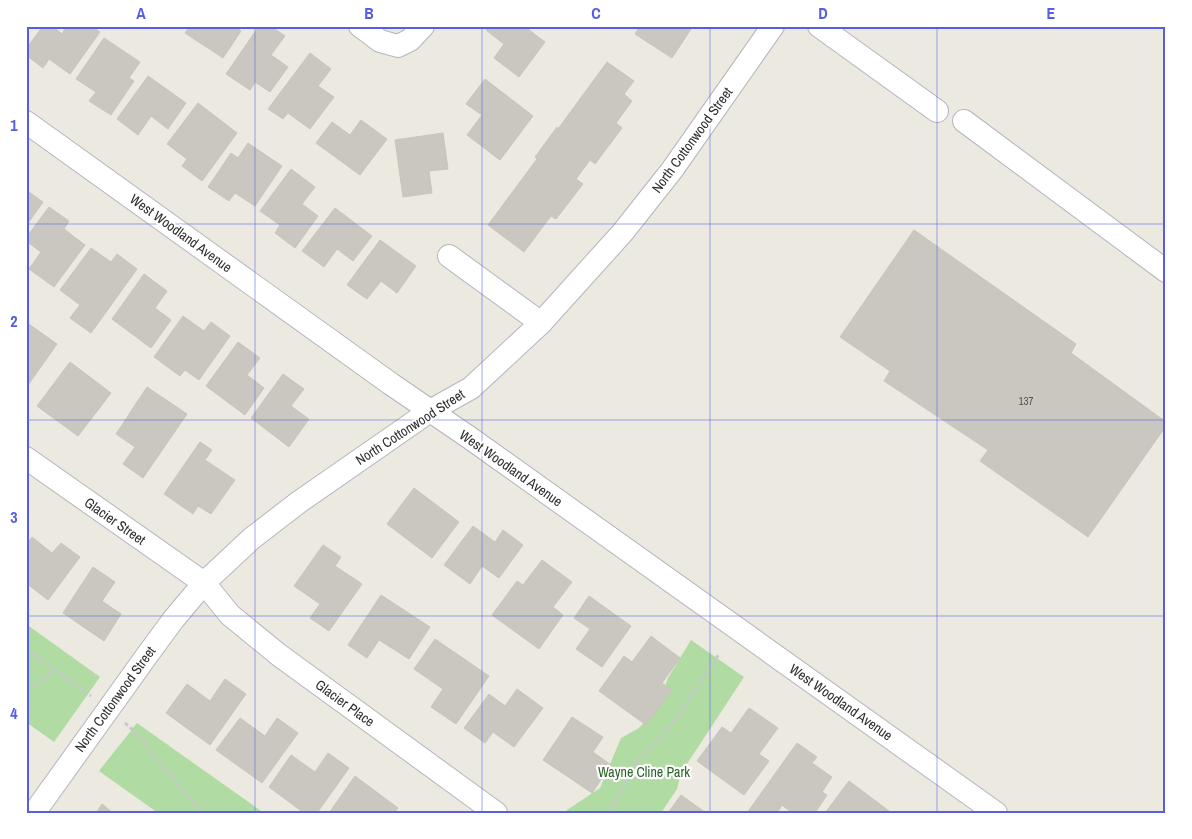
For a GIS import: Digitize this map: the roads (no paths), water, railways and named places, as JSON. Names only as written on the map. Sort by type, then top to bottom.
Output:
[{"type":"street","points":[[360,26],[380,41],[398,46],[410,40],[422,26]]},
{"type":"street","name":"North Cottonwood Street","points":[[34,813],[173,620],[204,583],[258,534],[299,502],[430,411],[471,388],[540,324],[623,232],[666,178],[773,26]]},
{"type":"street","points":[[819,26],[937,111]]},
{"type":"street","points":[[964,121],[1166,271]]},
{"type":"street","name":"West Woodland Avenue","points":[[26,122],[996,813]]},
{"type":"street","points":[[449,256],[540,324]]},
{"type":"street","name":"Glacier Street","points":[[26,458],[204,583]]},
{"type":"street","name":"Glacier Place","points":[[204,583],[230,615],[279,655],[496,813]]},
{"type":"park label","name":"Wayne Cline Park","points":[[644,772]]}]
